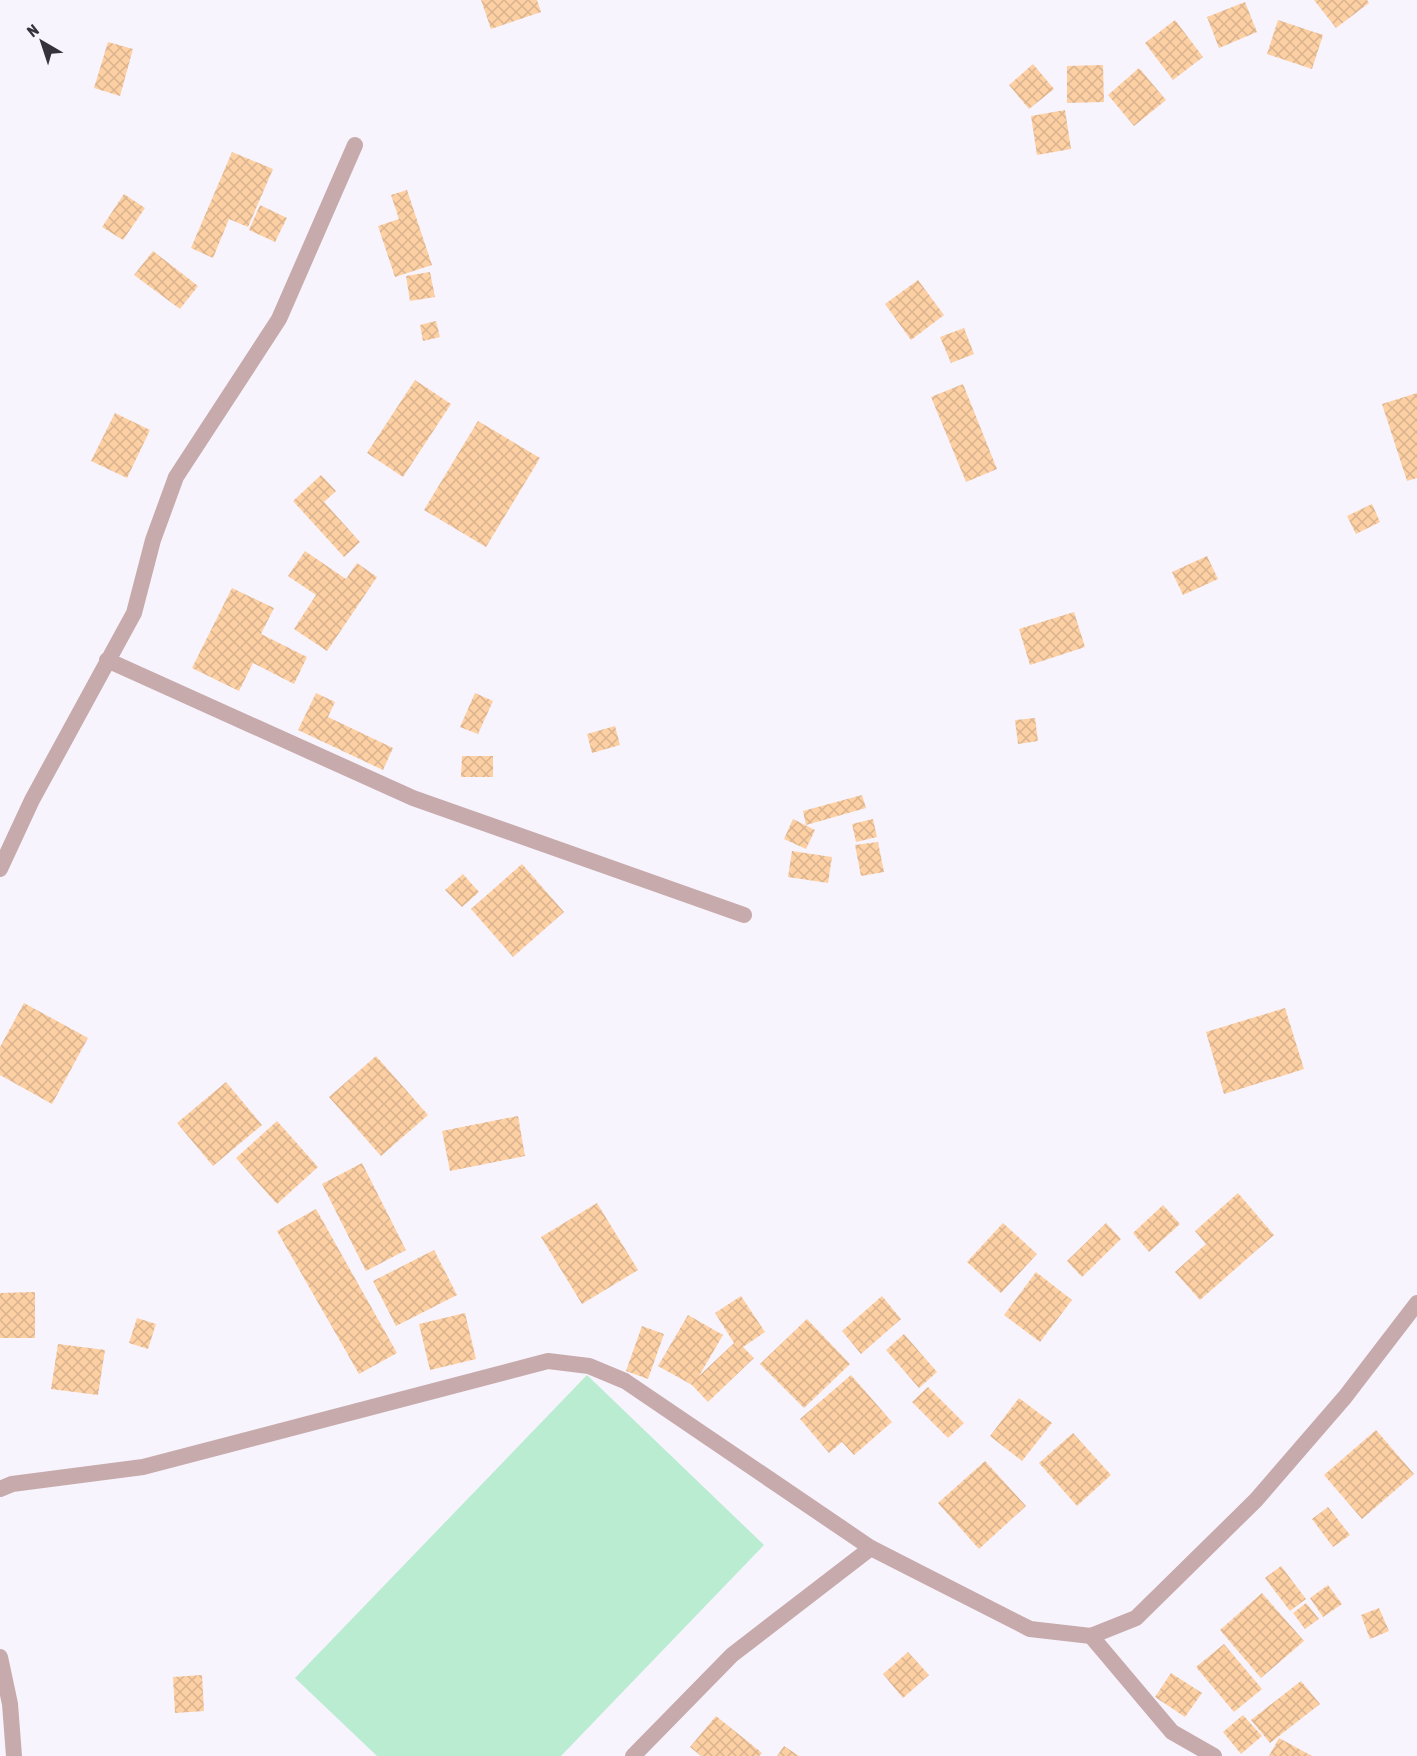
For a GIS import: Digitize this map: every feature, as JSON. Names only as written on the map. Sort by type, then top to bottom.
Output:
[{"type":"street","points":[[0,869],[32,800],[134,613],[153,540],[176,477],[279,319],[355,145]]},
{"type":"street","points":[[107,660],[413,798],[744,915]]},
{"type":"street","points":[[0,1489],[12,1484],[143,1467],[548,1361],[589,1366],[625,1381],[871,1548],[1030,1629],[1091,1636],[1136,1618],[1256,1500],[1345,1397],[1417,1303]]},
{"type":"street","points":[[633,1756],[732,1655],[871,1548]]},
{"type":"street","points":[[1091,1636],[1172,1732],[1214,1756]]},
{"type":"street","points":[[0,1657],[9,1704],[14,1756]]},
{"type":"green space","points":[[587,1375],[764,1545],[561,1756],[377,1756],[295,1678]]},
{"type":"building","points":[[481,0],[537,0],[541,12],[491,29]]},
{"type":"building","points":[[1314,0],[1367,0],[1369,3],[1336,28]]},
{"type":"building","points":[[1245,2],[1257,32],[1219,48],[1207,17]]},
{"type":"building","points":[[1175,20],[1203,57],[1173,80],[1145,43]]},
{"type":"building","points":[[1278,20],[1323,35],[1312,69],[1267,54]]},
{"type":"building","points":[[108,42],[133,49],[120,96],[94,88]]},
{"type":"building","points":[[1033,64],[1054,89],[1029,109],[1009,85]]},
{"type":"building","points":[[1103,65],[1104,102],[1067,103],[1067,66]]},
{"type":"building","points":[[1139,68],[1166,100],[1134,126],[1108,95]]},
{"type":"building","points":[[1065,110],[1071,149],[1037,155],[1031,116]]},
{"type":"building","points":[[232,152],[273,169],[248,227],[229,219],[213,258],[191,248]]},
{"type":"building","points":[[407,190],[432,265],[395,277],[378,226],[399,219],[391,195]]},
{"type":"building","points":[[124,194],[145,208],[123,240],[102,227]]},
{"type":"building","points":[[260,205],[287,218],[275,242],[249,230]]},
{"type":"building","points":[[153,251],[198,286],[180,309],[134,275]]},
{"type":"building","points":[[430,272],[435,297],[410,301],[406,276]]},
{"type":"building","points":[[918,280],[944,315],[911,340],[885,304]]},
{"type":"building","points":[[436,321],[440,337],[423,341],[420,325]]},
{"type":"building","points":[[964,328],[974,354],[951,363],[940,337]]},
{"type":"building","points":[[415,380],[451,404],[403,477],[367,453]]},
{"type":"building","points":[[963,384],[997,469],[966,482],[931,397]]},
{"type":"building","points":[[1417,393],[1417,478],[1407,481],[1382,404]]},
{"type":"building","points":[[115,413],[150,430],[127,478],[91,461]]},
{"type":"building","points":[[478,421],[540,458],[486,547],[424,510]]},
{"type":"building","points":[[321,475],[336,491],[324,502],[360,542],[344,557],[293,501]]},
{"type":"building","points":[[1372,504],[1380,522],[1356,534],[1347,516]]},
{"type":"building","points":[[305,551],[346,579],[357,563],[377,577],[327,651],[294,629],[316,595],[288,576]]},
{"type":"building","points":[[1207,556],[1218,579],[1183,595],[1172,572]]},
{"type":"building","points":[[232,588],[274,608],[261,634],[307,657],[294,684],[253,663],[239,691],[192,668]]},
{"type":"building","points":[[1074,612],[1085,647],[1030,665],[1019,629]]},
{"type":"building","points":[[316,693],[335,702],[328,717],[393,748],[383,770],[298,730]]},
{"type":"building","points":[[475,693],[493,701],[478,734],[460,727]]},
{"type":"building","points":[[1035,718],[1038,741],[1018,744],[1015,720]]},
{"type":"building","points":[[615,726],[620,745],[592,753],[587,734]]},
{"type":"building","points":[[462,756],[493,756],[493,777],[461,777]]},
{"type":"building","points":[[862,795],[866,808],[806,825],[803,811]]},
{"type":"building","points":[[793,819],[815,830],[806,849],[784,839]]},
{"type":"building","points":[[873,819],[877,837],[856,842],[852,824]]},
{"type":"building","points":[[878,842],[884,872],[861,876],[855,845]]},
{"type":"building","points":[[792,851],[832,857],[828,883],[788,877]]},
{"type":"building","points":[[522,864],[564,912],[513,957],[471,909]]},
{"type":"building","points":[[463,874],[479,892],[462,907],[445,890]]},
{"type":"building","points":[[24,1003],[88,1038],[52,1104],[0,1075],[0,1047]]},
{"type":"building","points":[[1285,1008],[1304,1069],[1224,1094],[1206,1032]]},
{"type":"building","points":[[376,1056],[428,1115],[381,1156],[329,1097]]},
{"type":"building","points":[[226,1082],[262,1125],[213,1166],[177,1123]]},
{"type":"building","points":[[518,1116],[525,1156],[450,1171],[442,1131]]},
{"type":"building","points":[[277,1121],[318,1167],[277,1204],[236,1158]]},
{"type":"building","points":[[362,1163],[406,1250],[366,1271],[322,1184]]},
{"type":"building","points":[[1238,1193],[1274,1235],[1200,1300],[1175,1272],[1206,1244],[1195,1231]]},
{"type":"building","points":[[597,1203],[638,1270],[582,1304],[541,1237]]},
{"type":"building","points":[[1163,1205],[1180,1224],[1149,1252],[1133,1233]]},
{"type":"building","points":[[316,1209],[397,1353],[359,1374],[277,1231]]},
{"type":"building","points":[[1003,1223],[1037,1254],[1001,1293],[967,1262]]},
{"type":"building","points":[[1106,1223],[1121,1239],[1082,1277],[1067,1261]]},
{"type":"building","points":[[434,1250],[457,1295],[396,1326],[373,1281]]},
{"type":"building","points":[[1036,1272],[1072,1300],[1040,1342],[1004,1315]]},
{"type":"building","points":[[35,1292],[35,1338],[0,1338],[0,1293]]},
{"type":"building","points":[[741,1296],[765,1332],[743,1347],[754,1358],[708,1402],[692,1385],[658,1366],[688,1315],[723,1335],[699,1376],[734,1343],[715,1313]]},
{"type":"building","points":[[882,1296],[901,1319],[861,1354],[842,1331]]},
{"type":"building","points":[[465,1313],[476,1359],[430,1370],[419,1324]]},
{"type":"building","points":[[137,1318],[156,1324],[148,1349],[129,1343]]},
{"type":"building","points":[[807,1319],[850,1364],[804,1408],[760,1364]]},
{"type":"building","points":[[642,1326],[664,1334],[648,1379],[626,1371]]},
{"type":"building","points":[[904,1334],[937,1372],[919,1388],[886,1350]]},
{"type":"building","points":[[58,1344],[105,1350],[98,1395],[51,1389]]},
{"type":"building","points":[[851,1375],[892,1422],[854,1455],[842,1442],[829,1453],[800,1419]]},
{"type":"building","points":[[928,1387],[964,1423],[948,1438],[912,1402]]},
{"type":"building","points":[[1019,1398],[1052,1423],[1022,1461],[990,1436]]},
{"type":"building","points":[[1376,1430],[1414,1474],[1362,1519],[1324,1475]]},
{"type":"building","points":[[1073,1433],[1111,1475],[1077,1506],[1039,1463]]},
{"type":"building","points":[[985,1461],[1026,1506],[979,1549],[938,1503]]},
{"type":"building","points":[[1328,1507],[1350,1535],[1333,1547],[1312,1519]]},
{"type":"building","points":[[1281,1566],[1306,1599],[1290,1611],[1265,1578]]},
{"type":"building","points":[[1328,1585],[1342,1604],[1323,1617],[1310,1598]]},
{"type":"building","points":[[1262,1593],[1304,1641],[1261,1678],[1220,1630]]},
{"type":"building","points":[[1306,1603],[1319,1619],[1305,1629],[1293,1613]]},
{"type":"building","points":[[1379,1608],[1389,1631],[1370,1639],[1361,1615]]},
{"type":"building","points":[[1224,1644],[1262,1689],[1234,1712],[1196,1667]]},
{"type":"building","points":[[908,1652],[929,1675],[903,1698],[883,1674]]},
{"type":"building","points":[[1171,1673],[1202,1693],[1185,1717],[1155,1697]]},
{"type":"building","points":[[202,1675],[204,1711],[175,1713],[173,1677]]},
{"type":"building","points":[[1301,1681],[1320,1704],[1270,1743],[1251,1720]]},
{"type":"building","points":[[1243,1715],[1262,1736],[1241,1754],[1223,1732]]},
{"type":"building","points":[[716,1716],[762,1753],[759,1756],[701,1756],[690,1747]]},
{"type":"building","points":[[1279,1738],[1312,1756],[1269,1756]]},
{"type":"building","points":[[784,1746],[799,1756],[777,1756]]}]
